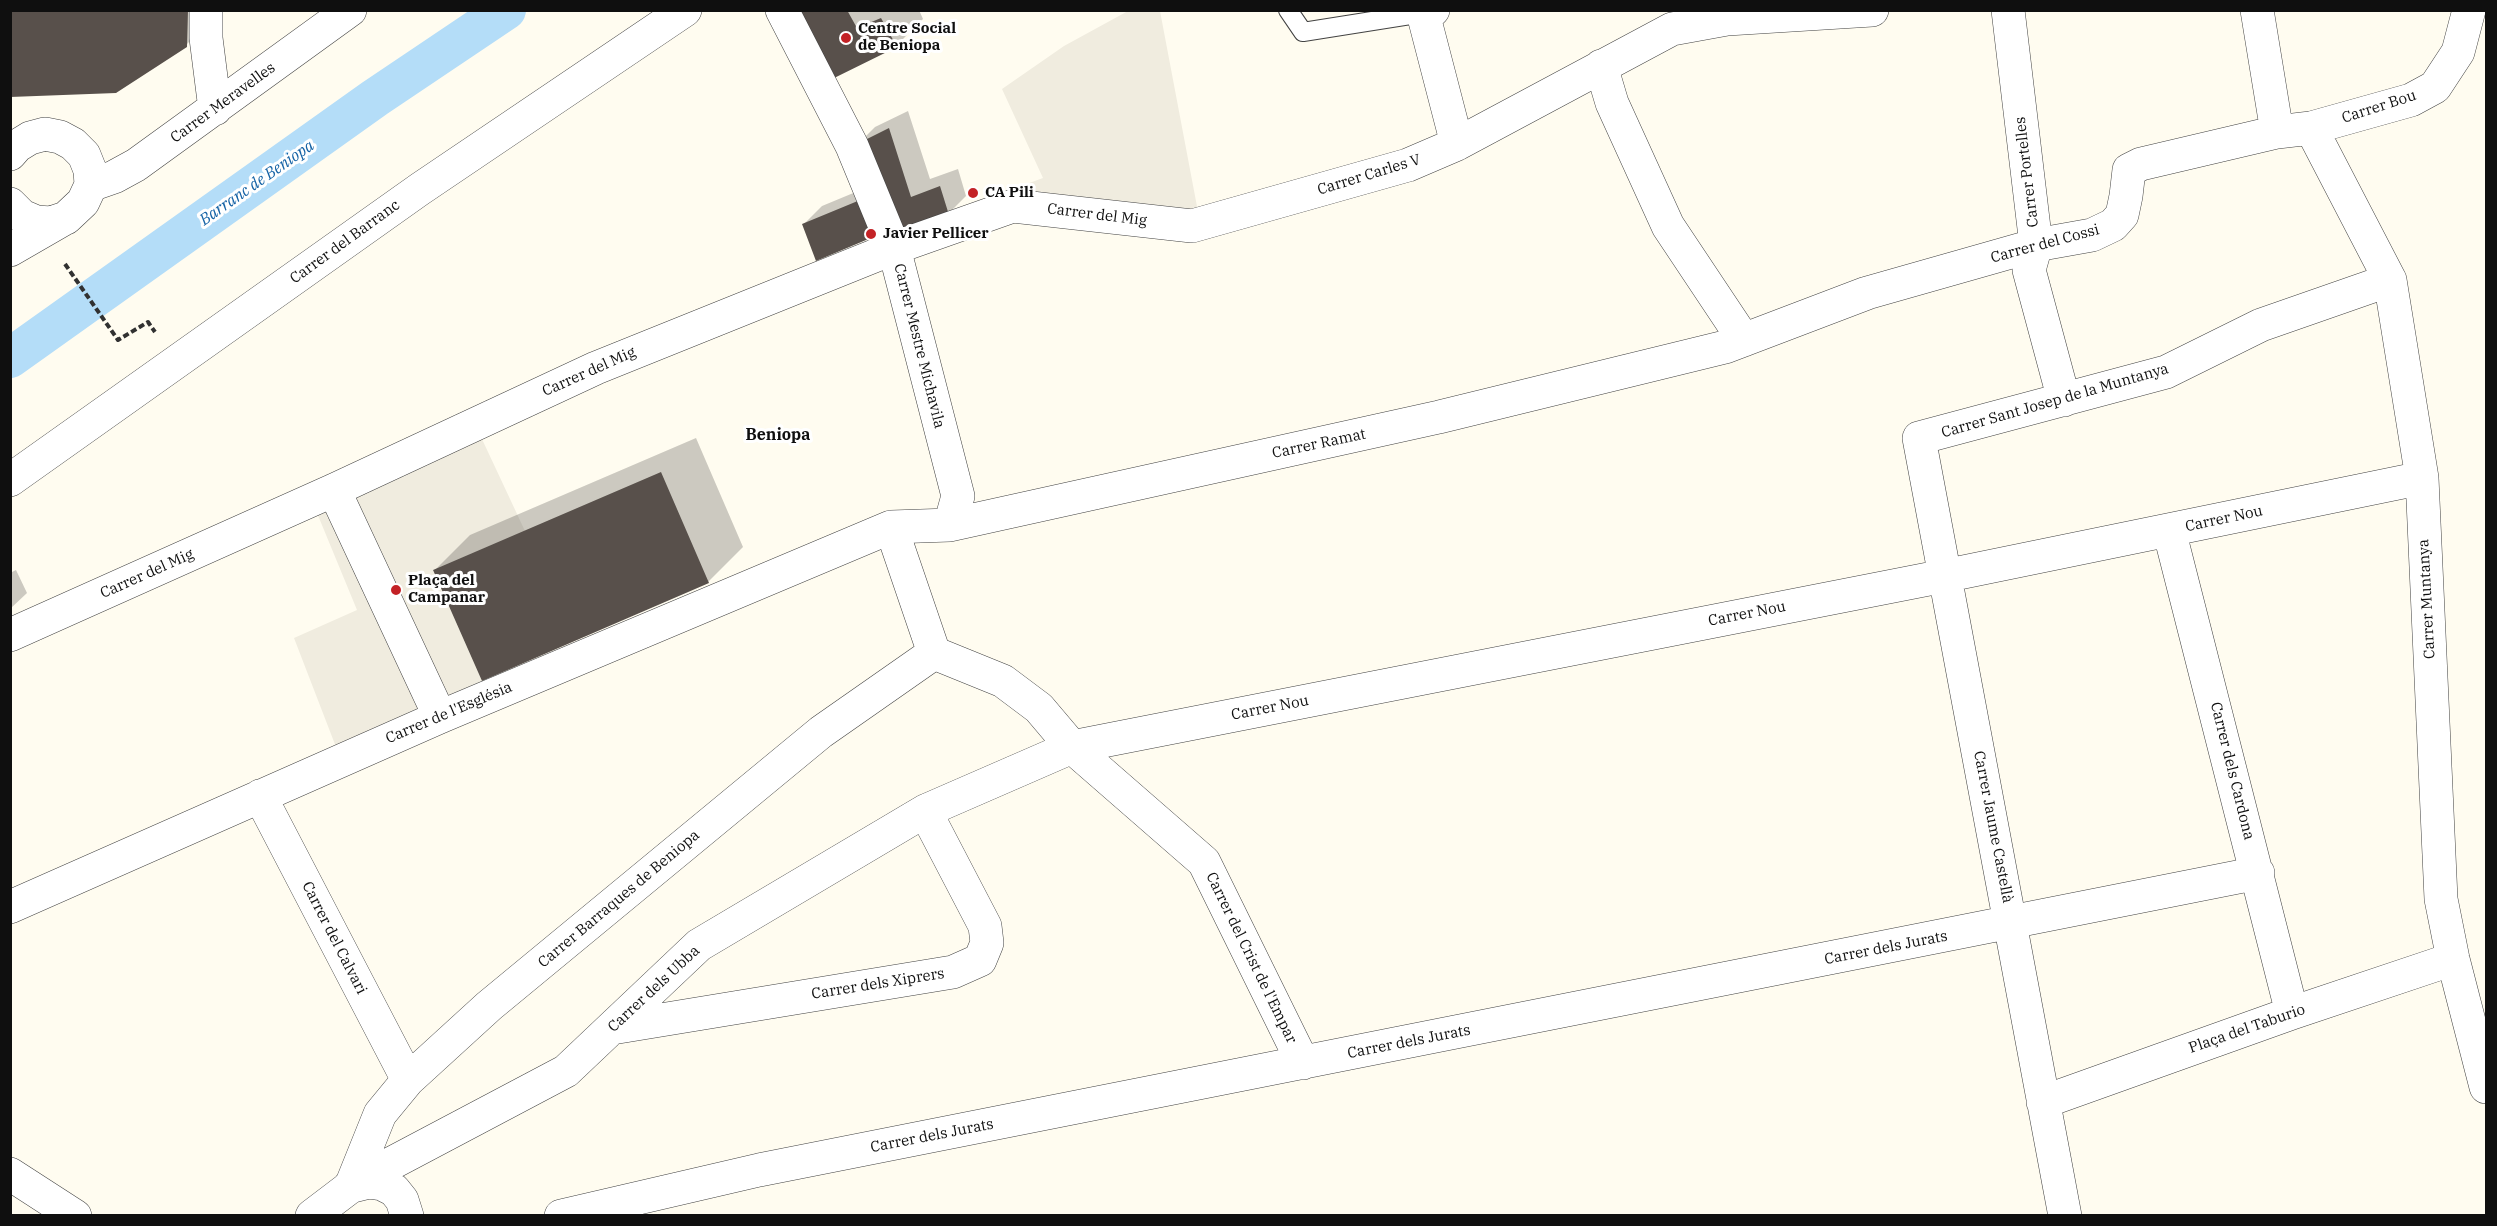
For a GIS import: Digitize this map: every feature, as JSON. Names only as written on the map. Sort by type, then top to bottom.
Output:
[{"type":"street","points":[[206,10],[206,38],[215,109]]},
{"type":"street","name":"Carrer Meravelles","points":[[91,185],[114,177],[136,165],[350,10]]},
{"type":"street","name":"Carrer del Barranc","points":[[10,480],[420,189],[685,10]]},
{"type":"street","name":"Carrer Mestre Michavila","points":[[782,10],[852,146],[894,248],[958,496],[950,525]]},
{"type":"street","name":"Carrer Carles V","points":[[1192,226],[1408,165],[1457,144],[1672,30],[1727,15],[1872,10]]},
{"type":"street","name":"Carrer Portelles","points":[[2008,10],[2036,245],[2029,270],[2064,400]]},
{"type":"street","points":[[2258,10],[2277,132]]},
{"type":"street","name":"Carrer Bou","points":[[2311,128],[2410,100],[2435,87],[2458,52],[2469,10]]},
{"type":"street","points":[[1428,12],[1457,144]]},
{"type":"street","points":[[1601,66],[1612,103],[1668,226],[1744,340]]},
{"type":"street","name":"Carrer del Cossi","points":[[1744,340],[1867,293],[2036,245],[2092,235],[2113,225],[2122,215],[2127,196],[2129,170],[2141,164],[2277,132],[2311,128]]},
{"type":"street","name":"Carrer Muntanya","points":[[2311,128],[2391,280],[2422,478],[2441,899],[2453,960],[2485,1068]]},
{"type":"street","points":[[10,154],[17,146],[30,138],[45,134],[60,136],[74,144],[84,155],[90,170],[91,185],[83,202],[66,218],[10,250]]},
{"type":"street","points":[[10,204],[22,216],[36,222],[51,223],[66,218]]},
{"type":"street","name":"Carrer del Mig","points":[[10,635],[334,490],[596,368],[894,248],[1013,206],[1192,226]]},
{"type":"street","name":"Carrer Sant Josep de la Muntanya","points":[[1920,438],[2166,372],[2261,325],[2391,280]]},
{"type":"street","name":"Carrer Ramat","points":[[891,527],[950,525],[1439,417],[1725,347],[1744,340]]},
{"type":"street","name":"Carrer Jaume Castellà","points":[[1920,438],[2065,1215]]},
{"type":"street","name":"Carrer Nou","points":[[1072,747],[1944,576],[2422,478]]},
{"type":"street","points":[[334,490],[440,717]]},
{"type":"street","points":[[891,527],[934,653]]},
{"type":"street","name":"Carrer de l'Església","points":[[10,907],[440,717],[891,527]]},
{"type":"street","name":"Carrer dels Cardona","points":[[2169,530],[2292,1013]]},
{"type":"street","name":"Carrer del Crist de l'Empar","points":[[934,653],[953,663],[1003,681],[1039,708],[1072,747],[1204,862],[1303,1063]]},
{"type":"street","name":"Carrer Barraques de Beniopa","points":[[351,1186],[380,1114],[408,1080],[489,1006],[821,732],[934,653]]},
{"type":"street","name":"Carrer dels Ubba","points":[[312,1215],[351,1186],[566,1071],[699,945],[925,811],[1072,747]]},
{"type":"street","name":"Carrer del Calvari","points":[[260,796],[408,1080]]},
{"type":"street","name":"Carrer dels Xiprers","points":[[612,1028],[953,972],[980,960],[987,943],[985,926],[925,811]]},
{"type":"street","name":"Carrer dels Jurats","points":[[561,1215],[759,1170],[2258,873]]},
{"type":"street","name":"Plaça del Taburio","points":[[2043,1102],[2292,1013],[2453,960]]},
{"type":"street","points":[[10,1174],[75,1215]]},
{"type":"street","points":[[332,1215],[338,1198],[351,1186],[369,1182],[382,1184],[394,1190],[402,1200],[407,1215]]},
{"type":"lane","points":[[1288,10],[1303,32],[1428,12]]},
{"type":"path","points":[[65,264],[118,340],[148,322]]},
{"type":"shaded area","points":[[1128,11],[1160,11],[1199,217],[1042,202],[1010,190],[1043,178],[1002,89],[1064,46]]},
{"type":"shaded area","name":"Plaça del Campanar","points":[[481,437],[525,531],[433,570],[482,681],[336,747],[294,638],[357,610],[317,513]]},
{"type":"building","points":[[10,10],[188,10],[187,47],[116,93],[10,97]]},
{"type":"building","name":"Centre Social de Beniopa","points":[[787,10],[847,10],[857,28],[881,18],[897,47],[824,83]]},
{"type":"building","points":[[889,128],[911,197],[940,186],[949,215],[897,233],[855,145]]},
{"type":"building","points":[[865,198],[878,235],[816,261],[802,224]]},
{"type":"building","points":[[661,472],[709,583],[482,681],[433,570]]},
{"type":"waterway","name":"Barranc de Beniopa","points":[[10,358],[375,98],[506,10]]},
{"type":"place","name":"Centre Social de Beniopa","points":[[846,38]]},
{"type":"place","name":"CA Pili","points":[[973,193]]},
{"type":"place","name":"Javier Pellicer","points":[[871,234]]},
{"type":"place","name":"Plaça del Campanar","points":[[396,590]]},
{"type":"district","name":"Beniopa","points":[[778,435]]}]
